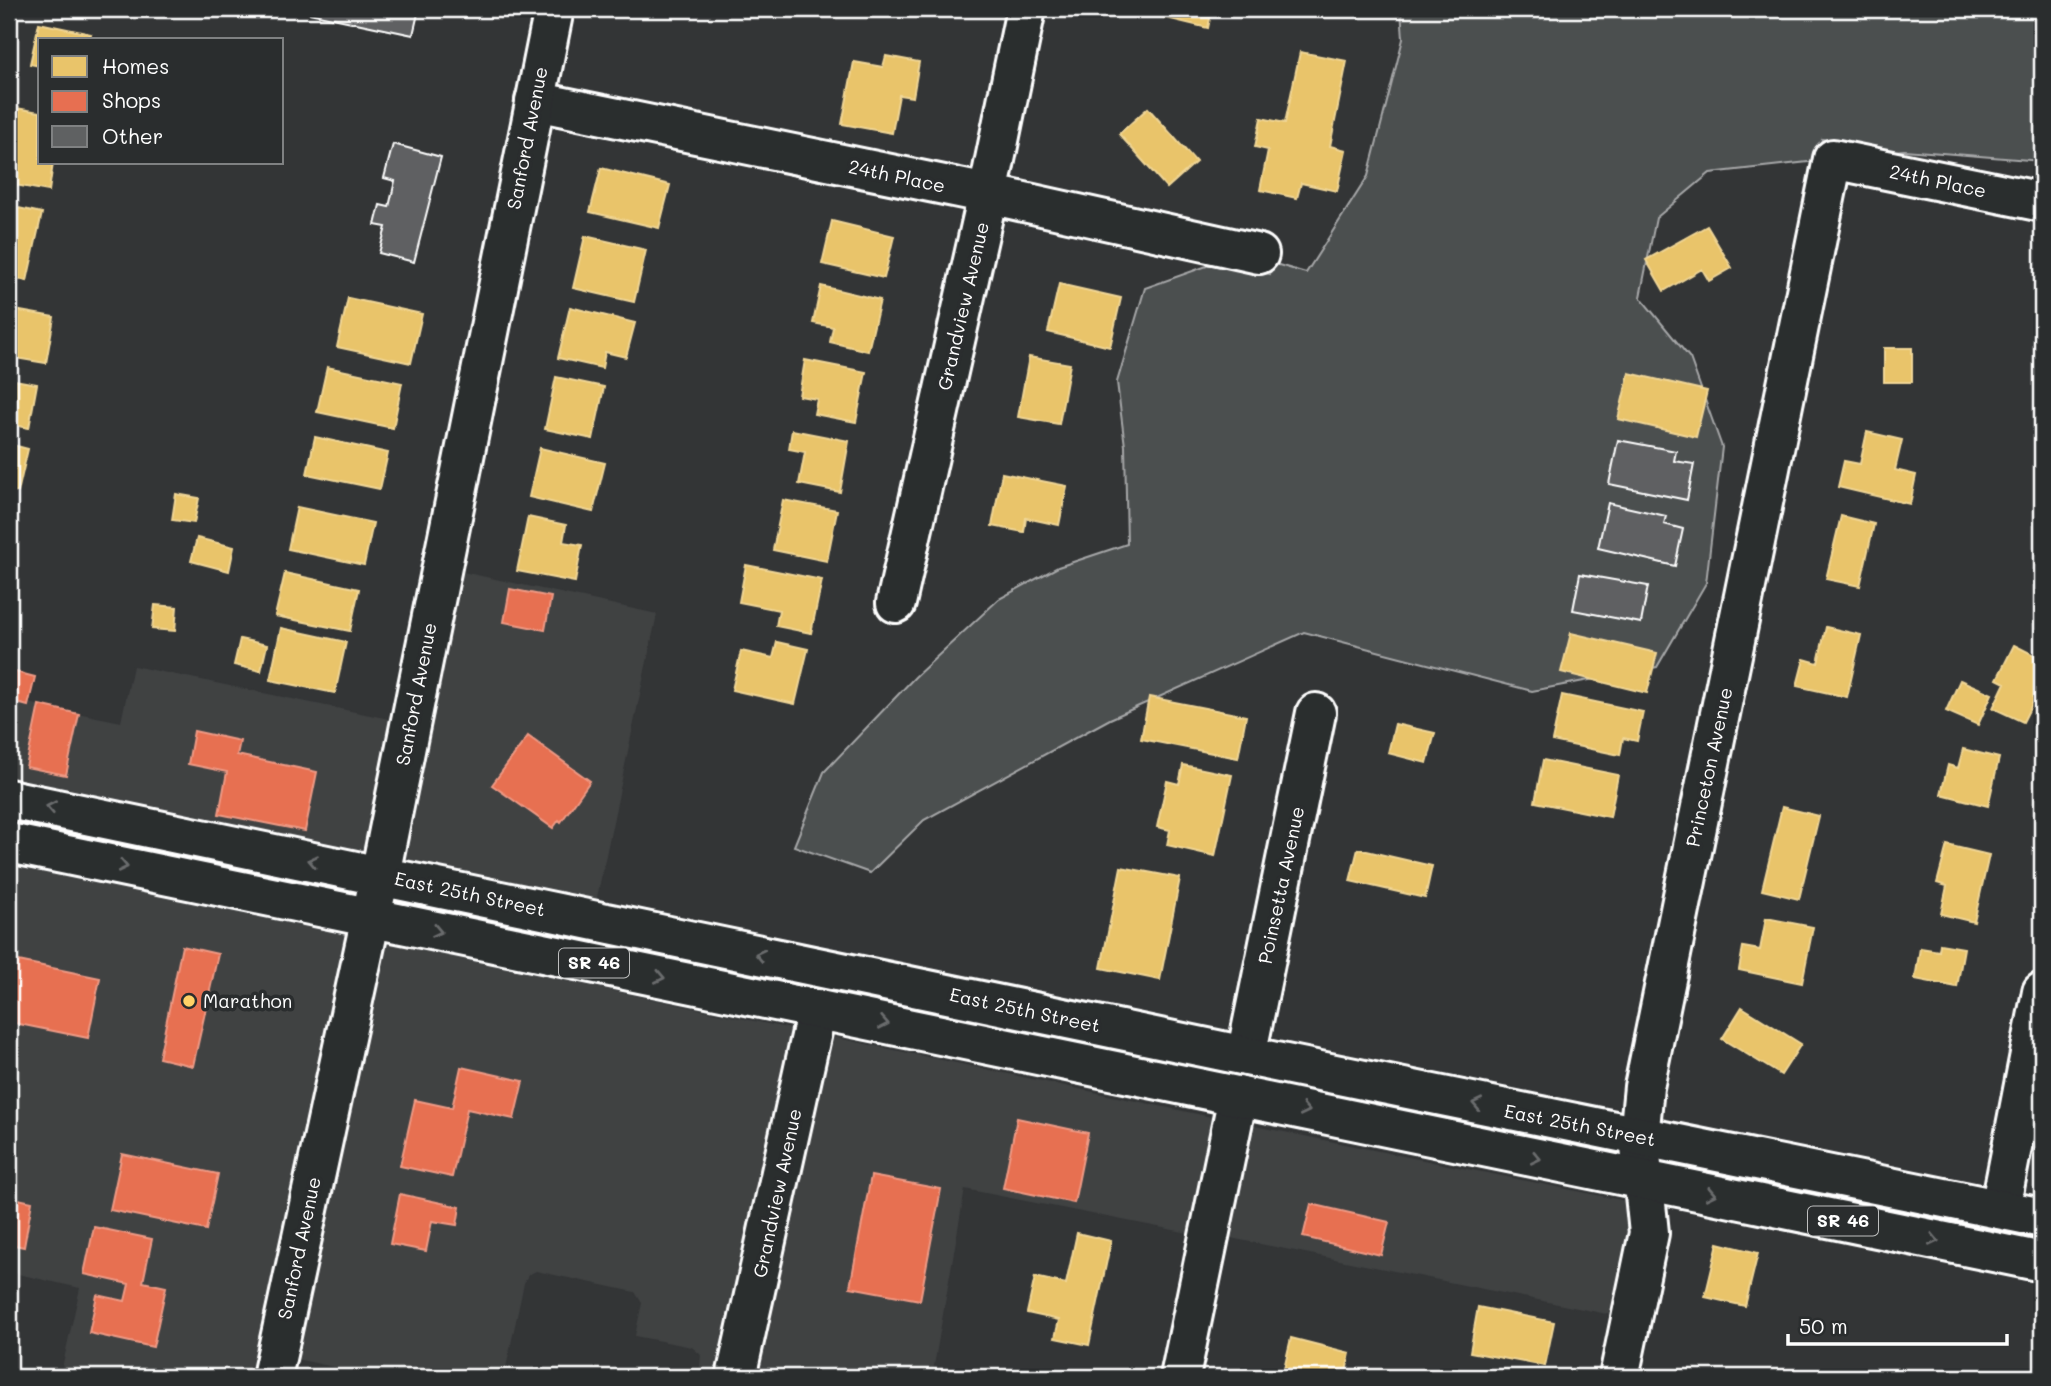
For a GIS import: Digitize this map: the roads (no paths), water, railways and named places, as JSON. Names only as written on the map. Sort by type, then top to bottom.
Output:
[{"type":"main road","name":"Sanford Avenue","points":[[272,1377],[380,875],[554,9]]},
{"type":"main road","name":"Grandview Avenue","points":[[896,603],[988,194],[1026,9]]},
{"type":"main road","name":"24th Place","points":[[535,101],[988,194],[1259,254]]},
{"type":"main road","name":"24th Place","points":[[1833,159],[2042,202]]},
{"type":"main road","name":"Princeton Avenue","points":[[1619,1377],[1649,1233],[1639,1137],[1644,1087],[1833,159]]},
{"type":"main road","name":"Poinsetta Avenue","points":[[1246,1056],[1316,713]]},
{"type":"main road","name":"East 25th Street","points":[[9,799],[2042,1218]]},
{"type":"main road","name":"East 25th Street","points":[[9,843],[2042,1262]]},
{"type":"main road","points":[[2000,1209],[2042,992]]},
{"type":"main road","name":"Grandview Avenue","points":[[736,1377],[817,1009]]},
{"type":"main road","points":[[1044,1055],[1088,1046],[1215,1072],[1246,1056]]},
{"type":"main road","points":[[1180,1377],[1238,1096]]},
{"type":"place","name":"Marathon","points":[[189,1001]]}]
